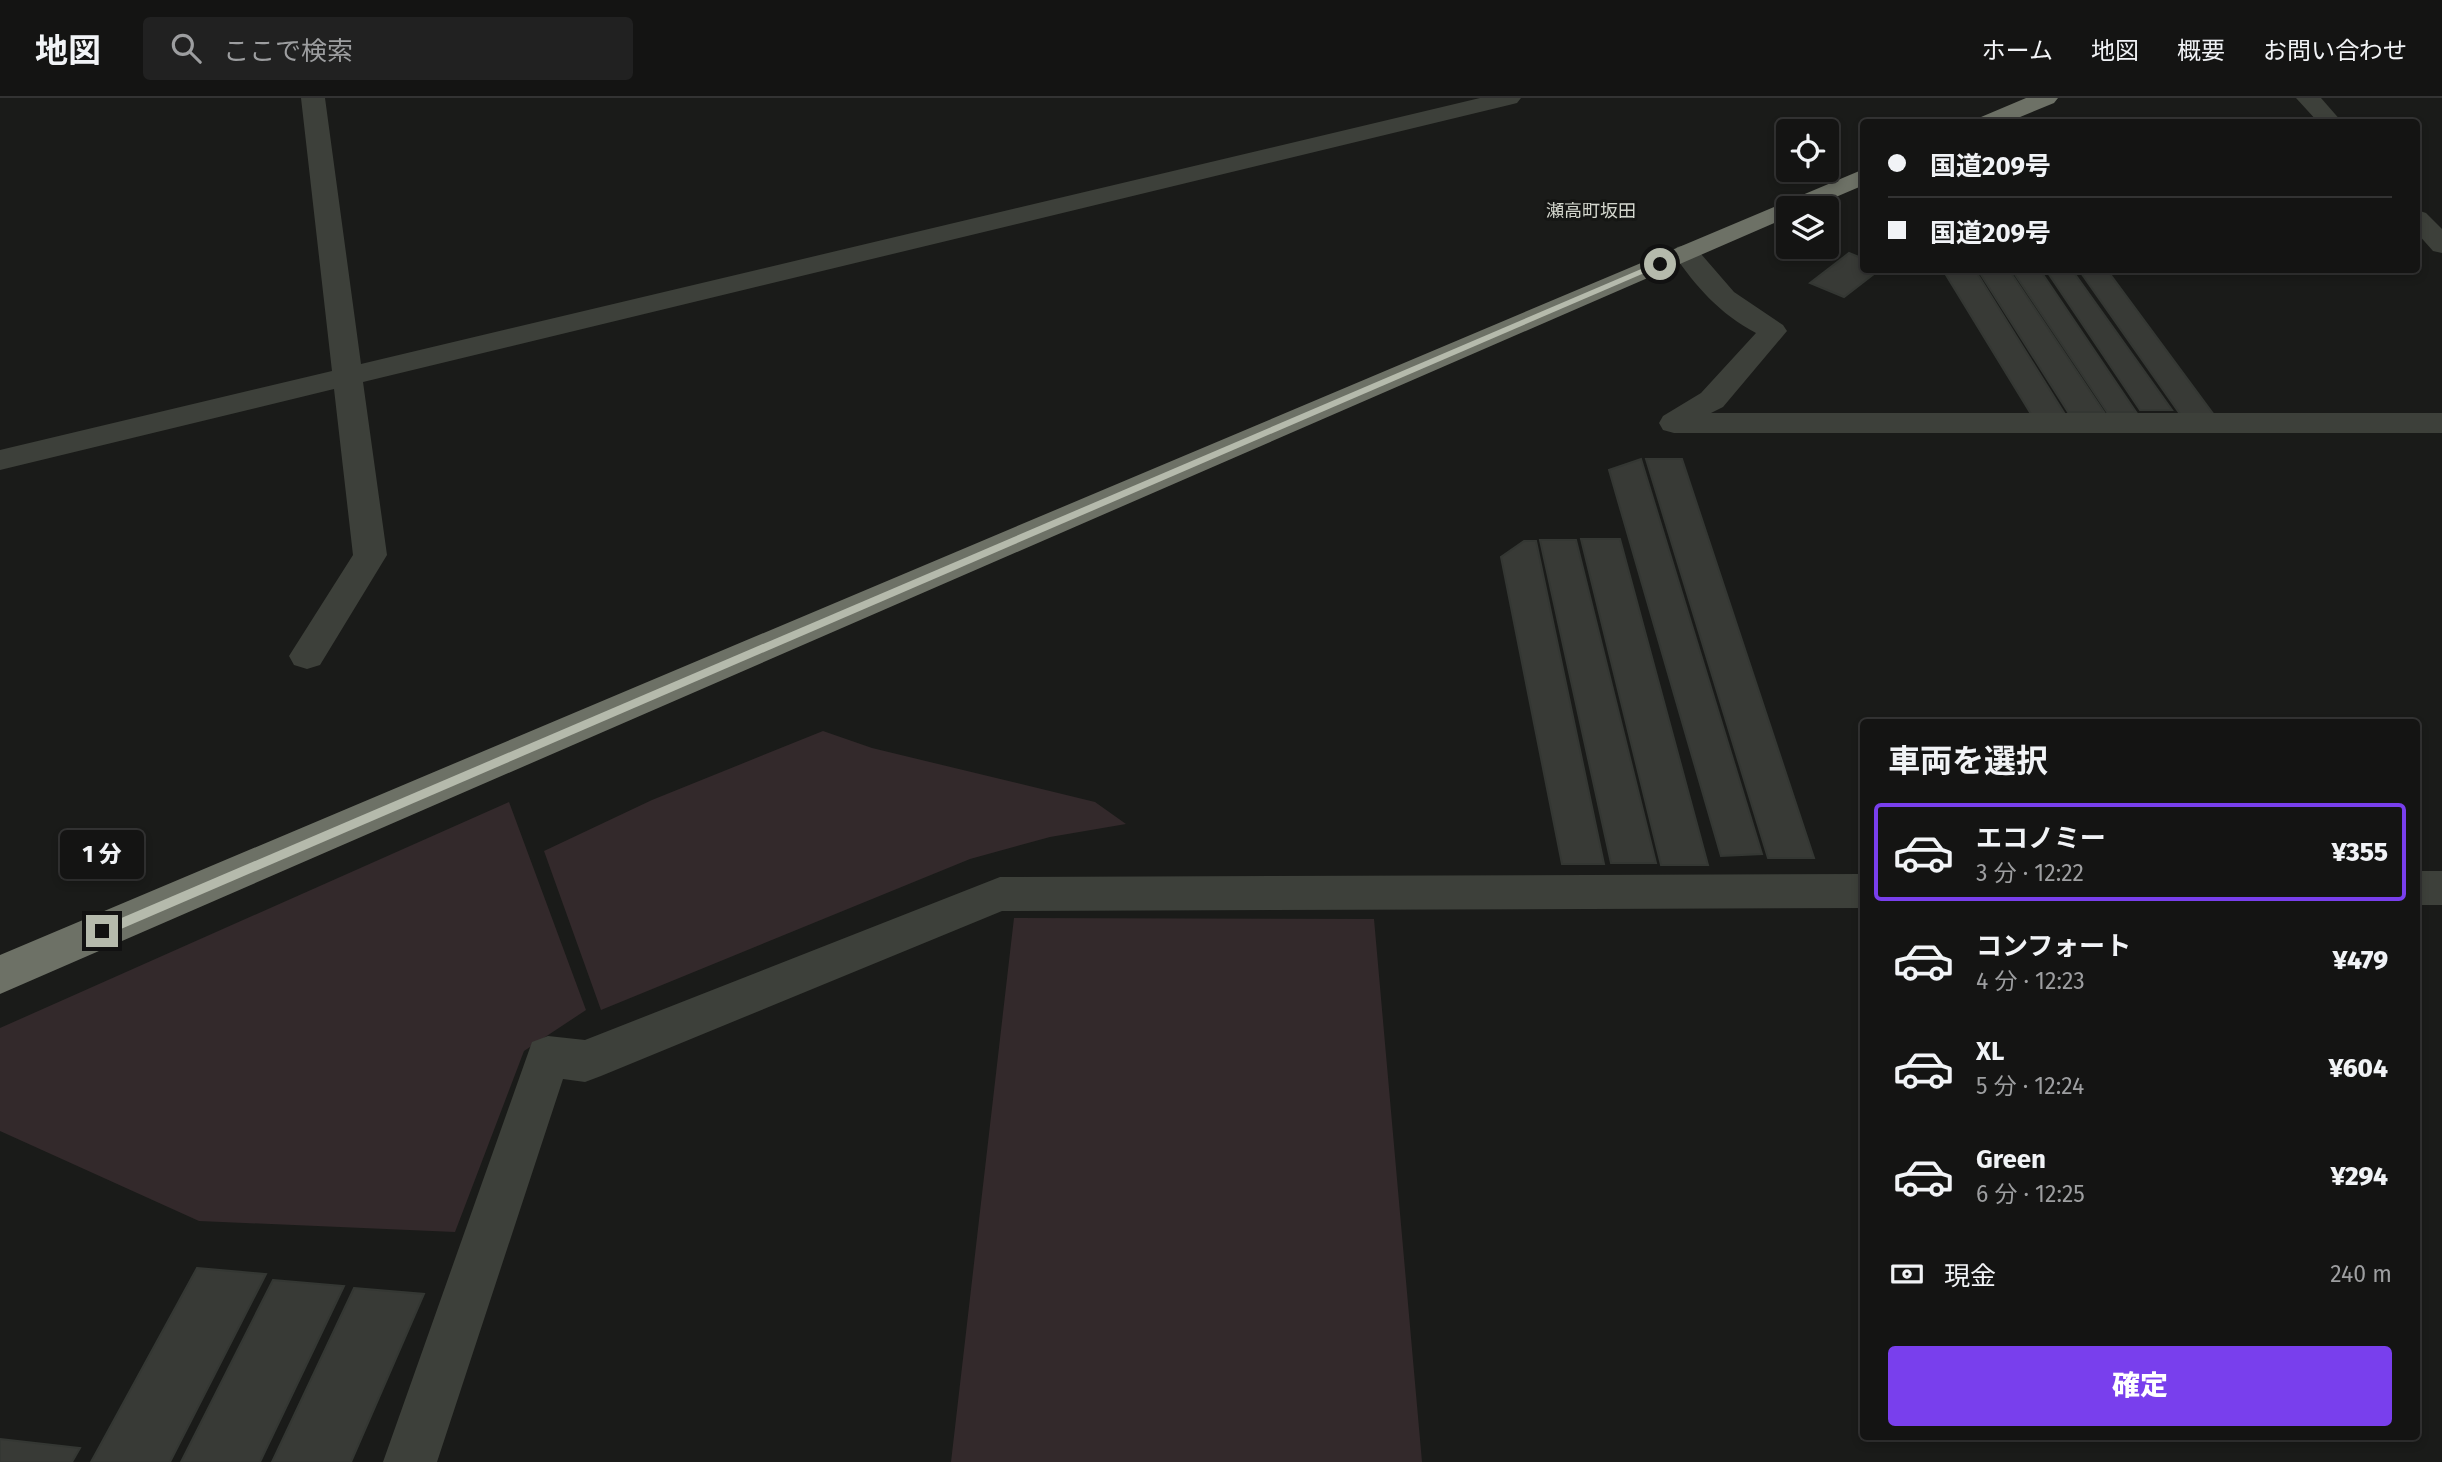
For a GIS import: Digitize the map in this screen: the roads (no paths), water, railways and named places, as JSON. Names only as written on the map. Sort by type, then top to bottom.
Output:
[{"type":"highway","points":[[1996,119],[2046,98]]},
{"type":"highway","points":[[1817,196],[1860,178]]},
{"type":"highway","points":[[0,975],[1776,214]]},
{"type":"street","points":[[307,656],[370,555],[313,98]]},
{"type":"street","points":[[0,460],[1508,98]]},
{"type":"street","points":[[2308,98],[2327,119]]},
{"type":"street","points":[[2420,221],[2442,245]]},
{"type":"street","points":[[1686,253],[1701,276],[1745,317],[1773,331],[1712,400],[1674,423],[2442,423]]},
{"type":"street","points":[[2420,888],[2442,888]]},
{"type":"street","points":[[410,1462],[548,1056],[585,1061],[1000,894],[1860,891]]},
{"type":"district","name":"瀬高町坂田","points":[[1591,211]]}]
